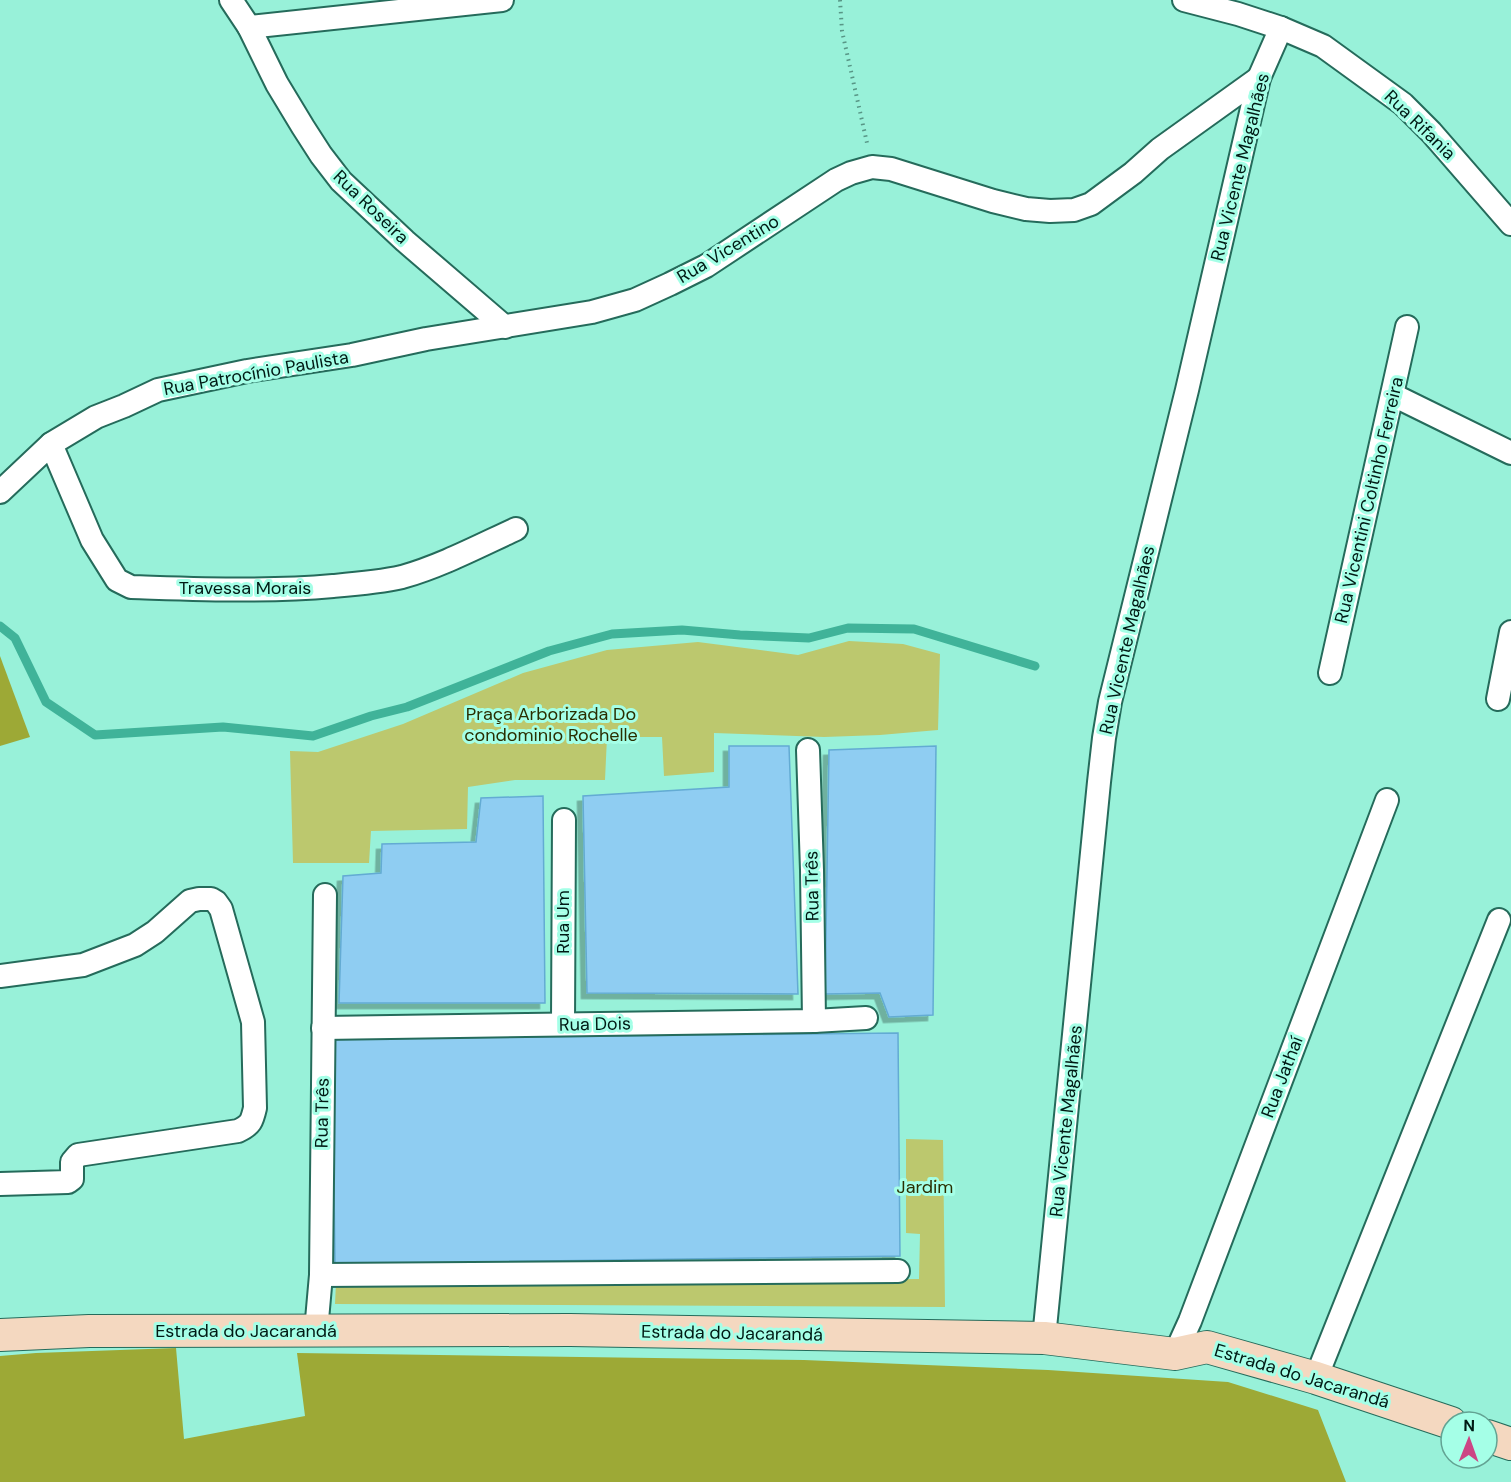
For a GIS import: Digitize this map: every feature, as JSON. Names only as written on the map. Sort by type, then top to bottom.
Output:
[{"type":"street","name":"Rua Roseira","points":[[231,0],[249,27],[287,101],[321,155],[341,181],[405,241],[505,327]]},
{"type":"street","points":[[249,27],[502,0]]},
{"type":"street","name":"Rua Rifania","points":[[1184,0],[1281,28],[1323,46],[1403,104],[1431,132],[1511,224]]},
{"type":"street","name":"Rua Vicente Magalhães","points":[[1044,1338],[1099,782],[1110,702],[1187,390],[1259,78],[1281,28]]},
{"type":"street","points":[[872,167],[891,169],[1026,209],[1074,210],[1091,204],[1133,173],[1160,148],[1259,78]]},
{"type":"street","name":"Rua Vicentino","points":[[505,327],[592,312],[634,300],[706,266],[836,180],[872,167]]},
{"type":"street","name":"Rua Patrocínio Paulista","points":[[0,492],[51,444],[96,417],[158,390],[247,371],[352,356],[426,339],[505,327]]},
{"type":"street","name":"Rua Vicentini Coltinho Ferreira","points":[[1330,673],[1407,327]]},
{"type":"street","points":[[1393,395],[1511,453]]},
{"type":"street","name":"Travessa Morais","points":[[51,444],[92,540],[117,580],[131,586],[233,590],[292,589],[376,581],[426,569],[516,529]]},
{"type":"street","points":[[1498,699],[1511,632]]},
{"type":"street","name":"Rua Três","points":[[808,750],[814,1021]]},
{"type":"street","name":"Rua Jathaí","points":[[1175,1354],[1190,1321],[1387,800]]},
{"type":"street","name":"Rua Um","points":[[563,1024],[564,820]]},
{"type":"street","name":"Rua Três","points":[[316,1331],[321,1275],[325,895]]},
{"type":"street","points":[[0,976],[82,965],[135,945],[155,932],[189,901],[211,899],[221,909],[253,1022],[255,1108],[252,1120],[247,1127],[238,1131],[78,1155],[72,1162],[72,1179],[68,1182],[0,1184]]},
{"type":"street","points":[[1316,1378],[1499,920]]},
{"type":"street","name":"Rua Dois","points":[[323,1028],[814,1021],[866,1018]]},
{"type":"street","points":[[321,1275],[898,1271]]},
{"type":"street","name":"Estrada do Jacarandá","points":[[0,1335],[88,1331],[570,1330],[1044,1338],[1175,1354],[1207,1347],[1316,1378],[1439,1419]]},
{"type":"path","points":[[840,0],[842,31],[872,167]]},
{"type":"green space","name":"Praça Arborizada Do condominio Rochelle","points":[[849,641],[903,644],[940,654],[938,730],[824,737],[714,733],[714,772],[664,776],[662,737],[607,737],[605,780],[515,780],[468,787],[467,829],[371,831],[369,863],[293,863],[290,751],[318,752],[403,724],[523,673],[607,650],[698,642],[798,655]]},
{"type":"green space","points":[[0,656],[30,737],[0,746]]},
{"type":"green space","name":"Jardim","points":[[906,1139],[943,1140],[945,1307],[335,1304],[336,1283],[919,1279],[920,1234],[906,1233]]},
{"type":"green space","points":[[176,1348],[184,1439],[305,1416],[297,1353],[804,1360],[1048,1370],[1228,1382],[1318,1410],[1346,1482],[0,1482],[0,1356]]},
{"type":"building","points":[[729,746],[789,746],[798,994],[587,993],[583,796],[729,787]]},
{"type":"building","points":[[936,746],[933,1015],[889,1017],[880,993],[825,994],[829,750]]},
{"type":"building","points":[[543,796],[545,1003],[339,1003],[343,876],[381,873],[382,844],[476,842],[481,798]]},
{"type":"building","points":[[898,1033],[900,1256],[335,1264],[332,1039]]},
{"type":"waterway","points":[[0,626],[15,638],[46,702],[95,735],[223,727],[313,736],[371,716],[407,707],[549,651],[612,634],[682,630],[809,638],[848,628],[914,629],[1035,666]]}]
